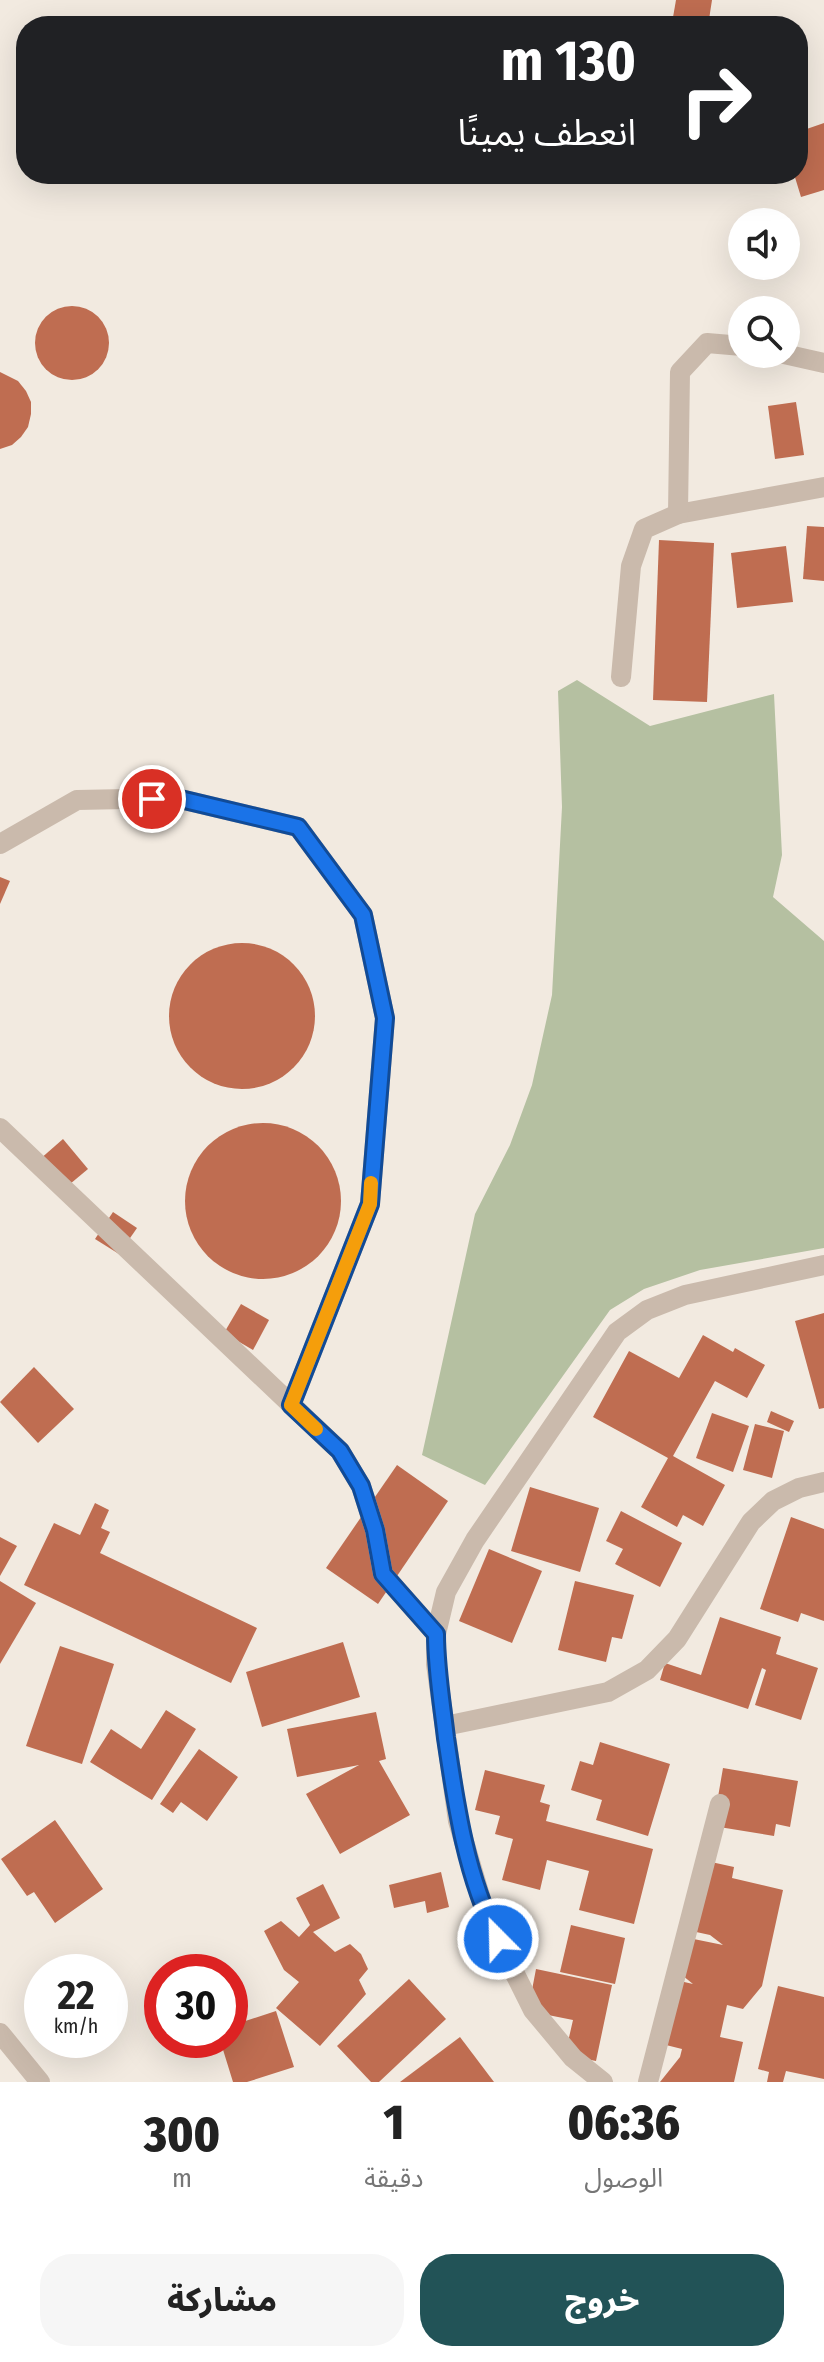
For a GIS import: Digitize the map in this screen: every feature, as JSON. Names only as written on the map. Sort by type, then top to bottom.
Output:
[{"type":"street","points":[[678,514],[680,372],[707,343],[728,345]]},
{"type":"street","points":[[800,358],[824,363]]},
{"type":"street","points":[[621,677],[631,566],[644,529],[678,514],[824,487]]},
{"type":"street","points":[[0,844],[77,800],[176,798],[298,827],[363,915],[385,1018],[370,1204],[291,1405]]},
{"type":"street","points":[[0,1128],[340,1451],[361,1486],[375,1530],[383,1574],[436,1634]]},
{"type":"street","points":[[603,2082],[573,2058],[533,2010],[486,1916],[458,1821],[436,1664],[436,1634],[446,1592],[475,1540],[617,1332],[647,1310],[685,1295],[824,1265]]},
{"type":"street","points":[[445,1726],[608,1692],[647,1670],[677,1639],[751,1522],[773,1501],[799,1488],[824,1482]]},
{"type":"street","points":[[648,2082],[720,1804]]},
{"type":"street","points":[[0,2033],[40,2082]]},
{"type":"green space","points":[[577,680],[650,726],[774,694],[782,855],[773,897],[824,941],[824,1248],[700,1270],[644,1289],[610,1310],[485,1485],[422,1455],[475,1214],[510,1145],[532,1085],[552,995],[562,807],[558,691]]},
{"type":"building","points":[[676,0],[712,0],[710,16],[673,16]]},
{"type":"building","points":[[824,123],[824,190],[801,197],[797,184],[808,184],[808,129]]},
{"type":"building","points":[[72,306],[93,312],[103,322],[109,343],[103,364],[93,374],[72,380],[51,374],[41,364],[35,343],[41,322],[51,312]]},
{"type":"building","points":[[0,372],[18,381],[26,391],[31,402],[31,414],[28,427],[21,437],[12,445],[0,449]]},
{"type":"building","points":[[796,402],[804,455],[775,459],[768,406]]},
{"type":"building","points":[[807,526],[824,527],[824,581],[803,579]]},
{"type":"building","points":[[659,540],[714,543],[707,702],[653,700]]},
{"type":"building","points":[[786,546],[793,602],[737,608],[731,553]]},
{"type":"building","points":[[0,877],[10,881],[0,904]]},
{"type":"building","points":[[242,943],[270,949],[293,965],[309,988],[315,1016],[309,1044],[293,1067],[270,1083],[242,1089],[214,1083],[191,1067],[175,1044],[169,1016],[175,988],[191,965],[214,949]]},
{"type":"building","points":[[263,1123],[293,1129],[318,1146],[335,1171],[341,1201],[335,1231],[318,1256],[293,1273],[263,1279],[233,1273],[208,1256],[191,1231],[185,1201],[191,1171],[208,1146],[233,1129]]},
{"type":"building","points":[[63,1139],[88,1169],[64,1189],[39,1160]]},
{"type":"building","points":[[113,1212],[137,1228],[119,1254],[95,1239]]},
{"type":"building","points":[[241,1304],[269,1320],[253,1350],[224,1333]]},
{"type":"building","points":[[824,1313],[824,1408],[819,1409],[795,1321]]},
{"type":"building","points":[[703,1335],[765,1365],[747,1398],[715,1381],[673,1456],[725,1485],[703,1526],[683,1515],[677,1527],[641,1507],[668,1458],[593,1417],[629,1351],[679,1378]]},
{"type":"building","points":[[34,1367],[74,1409],[38,1443],[0,1402]]},
{"type":"building","points":[[771,1411],[794,1421],[789,1432],[767,1422]]},
{"type":"building","points":[[712,1413],[749,1426],[733,1472],[696,1458]]},
{"type":"building","points":[[755,1424],[784,1431],[772,1478],[743,1470]]},
{"type":"building","points":[[397,1465],[448,1501],[378,1604],[326,1568]]},
{"type":"building","points":[[530,1487],[599,1508],[580,1572],[511,1551]]},
{"type":"building","points":[[95,1503],[109,1510],[101,1528],[110,1532],[100,1553],[257,1628],[231,1683],[24,1585],[54,1523],[80,1535]]},
{"type":"building","points":[[621,1511],[682,1543],[660,1587],[615,1564],[623,1549],[606,1541]]},
{"type":"building","points":[[791,1517],[824,1529],[824,1621],[801,1613],[798,1622],[760,1609]]},
{"type":"building","points":[[0,1537],[17,1546],[0,1576]]},
{"type":"building","points":[[489,1549],[542,1571],[512,1643],[459,1621]]},
{"type":"building","points":[[0,1581],[36,1603],[0,1664]]},
{"type":"building","points":[[575,1581],[634,1595],[622,1639],[612,1637],[606,1662],[558,1650]]},
{"type":"building","points":[[720,1617],[781,1637],[776,1654],[818,1668],[801,1720],[755,1705],[766,1670],[762,1668],[748,1709],[660,1680],[665,1663],[701,1675]]},
{"type":"building","points":[[343,1642],[360,1697],[262,1727],[246,1672]]},
{"type":"building","points":[[60,1646],[114,1664],[82,1764],[26,1746]]},
{"type":"building","points":[[166,1710],[196,1729],[152,1800],[90,1762],[111,1729],[141,1749]]},
{"type":"building","points":[[376,1712],[386,1759],[379,1761],[410,1815],[340,1854],[306,1794],[359,1765],[297,1777],[287,1729]]},
{"type":"building","points":[[600,1742],[670,1764],[648,1836],[596,1820],[602,1800],[571,1790],[580,1761],[593,1765]]},
{"type":"building","points":[[199,1749],[238,1777],[207,1821],[181,1802],[173,1813],[160,1804]]},
{"type":"building","points":[[723,1768],[798,1781],[790,1827],[776,1824],[774,1836],[713,1826]]},
{"type":"building","points":[[485,1770],[545,1785],[540,1802],[550,1805],[546,1821],[653,1849],[634,1924],[579,1910],[589,1871],[547,1860],[540,1890],[502,1880],[513,1839],[495,1834],[500,1816],[475,1810]]},
{"type":"building","points":[[55,1820],[103,1889],[55,1923],[34,1892],[27,1896],[1,1859]]},
{"type":"building","points":[[702,1860],[734,1867],[732,1878],[783,1890],[762,1986],[743,2009],[727,2005],[720,2037],[743,2042],[734,2082],[660,2082],[680,2057],[682,2049],[658,2043],[671,1979],[693,1984],[672,1967],[679,1936],[723,1945],[710,1935],[687,1930]]},
{"type":"building","points":[[441,1872],[449,1907],[427,1913],[425,1901],[394,1908],[389,1885]]},
{"type":"building","points":[[323,1884],[340,1918],[313,1932],[335,1952],[350,1944],[361,1954],[368,1969],[359,1980],[366,1994],[320,2046],[276,2008],[299,1982],[284,1970],[264,1931],[281,1921],[299,1937],[310,1925],[296,1898]]},
{"type":"building","points":[[571,1925],[625,1938],[615,1984],[560,1972]]},
{"type":"building","points":[[536,1969],[612,1985],[596,2061],[565,2055],[573,2020],[528,2011]]},
{"type":"building","points":[[409,1979],[446,2019],[379,2082],[371,2082],[337,2046]]},
{"type":"building","points":[[778,1986],[824,1997],[824,2079],[786,2071],[783,2082],[767,2082],[769,2072],[758,2069]]},
{"type":"building","points":[[276,2011],[294,2067],[247,2082],[233,2082],[226,2058],[248,2058],[248,2020]]},
{"type":"building","points":[[460,2037],[494,2082],[400,2082]]},
{"type":"slow traffic","points":[[316,1429],[291,1405],[370,1204],[371,1183]]},
{"type":"route","points":[[152,799],[176,798],[298,827],[363,915],[385,1018],[370,1204],[291,1405],[340,1451],[361,1486],[375,1530],[383,1574],[436,1634],[436,1664],[458,1821],[486,1916],[498,1939]]}]
